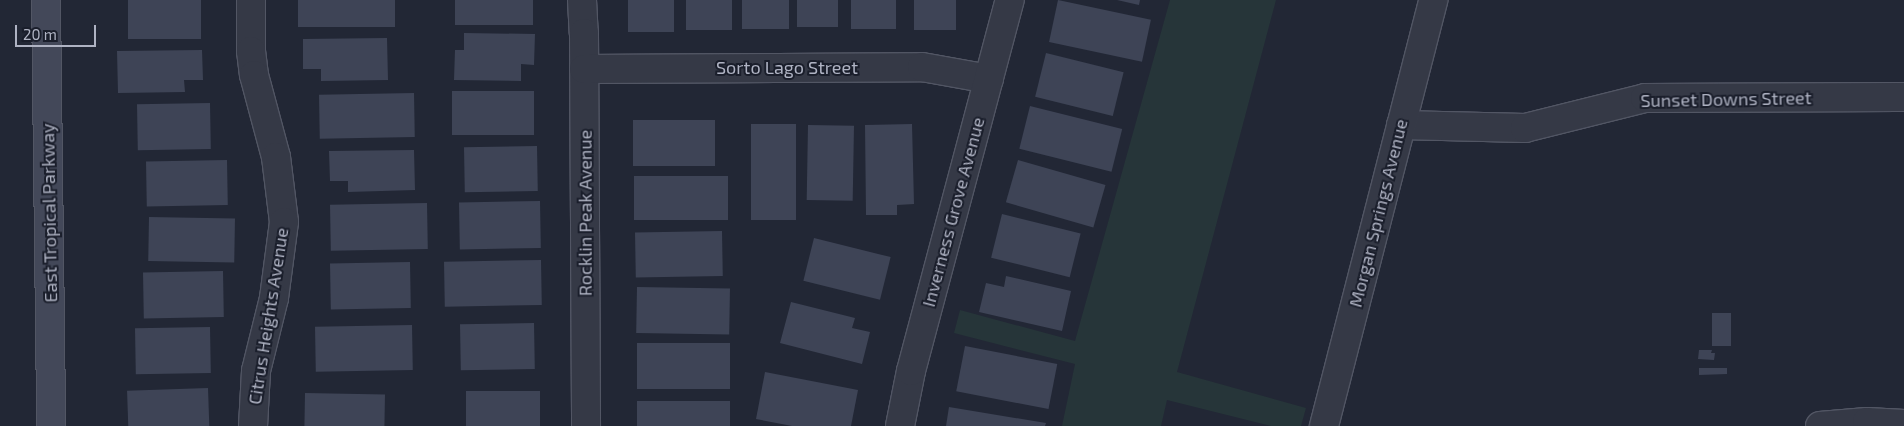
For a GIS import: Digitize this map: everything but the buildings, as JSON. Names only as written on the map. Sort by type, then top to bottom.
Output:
[{"type":"main road","name":"East Tropical Parkway","points":[[46,0],[52,426]]},
{"type":"street","name":"Citrus Heights Avenue","points":[[251,0],[251,51],[254,75],[276,157],[284,222],[274,298],[256,371],[253,426]]},
{"type":"street","name":"Rocklin Peak Avenue","points":[[582,0],[586,426]]},
{"type":"street","name":"Inverness Grove Avenue","points":[[900,426],[911,371],[1010,0]]},
{"type":"street","name":"Morgan Springs Avenue","points":[[1324,426],[1433,0]]},
{"type":"street","name":"Sorto Lago Street","points":[[584,69],[922,66],[989,79]]},
{"type":"street","name":"Sunset Downs Street","points":[[1401,125],[1526,128],[1582,112],[1645,98],[1904,97]]},
{"type":"street","points":[[1820,426],[1867,422],[1904,424]]},
{"type":"shaded area","points":[[1170,0],[1276,0],[1177,372],[1306,408],[1301,426],[1271,426],[1167,400],[1161,426],[1062,426],[1075,364],[954,333],[960,310],[1075,341]]}]
